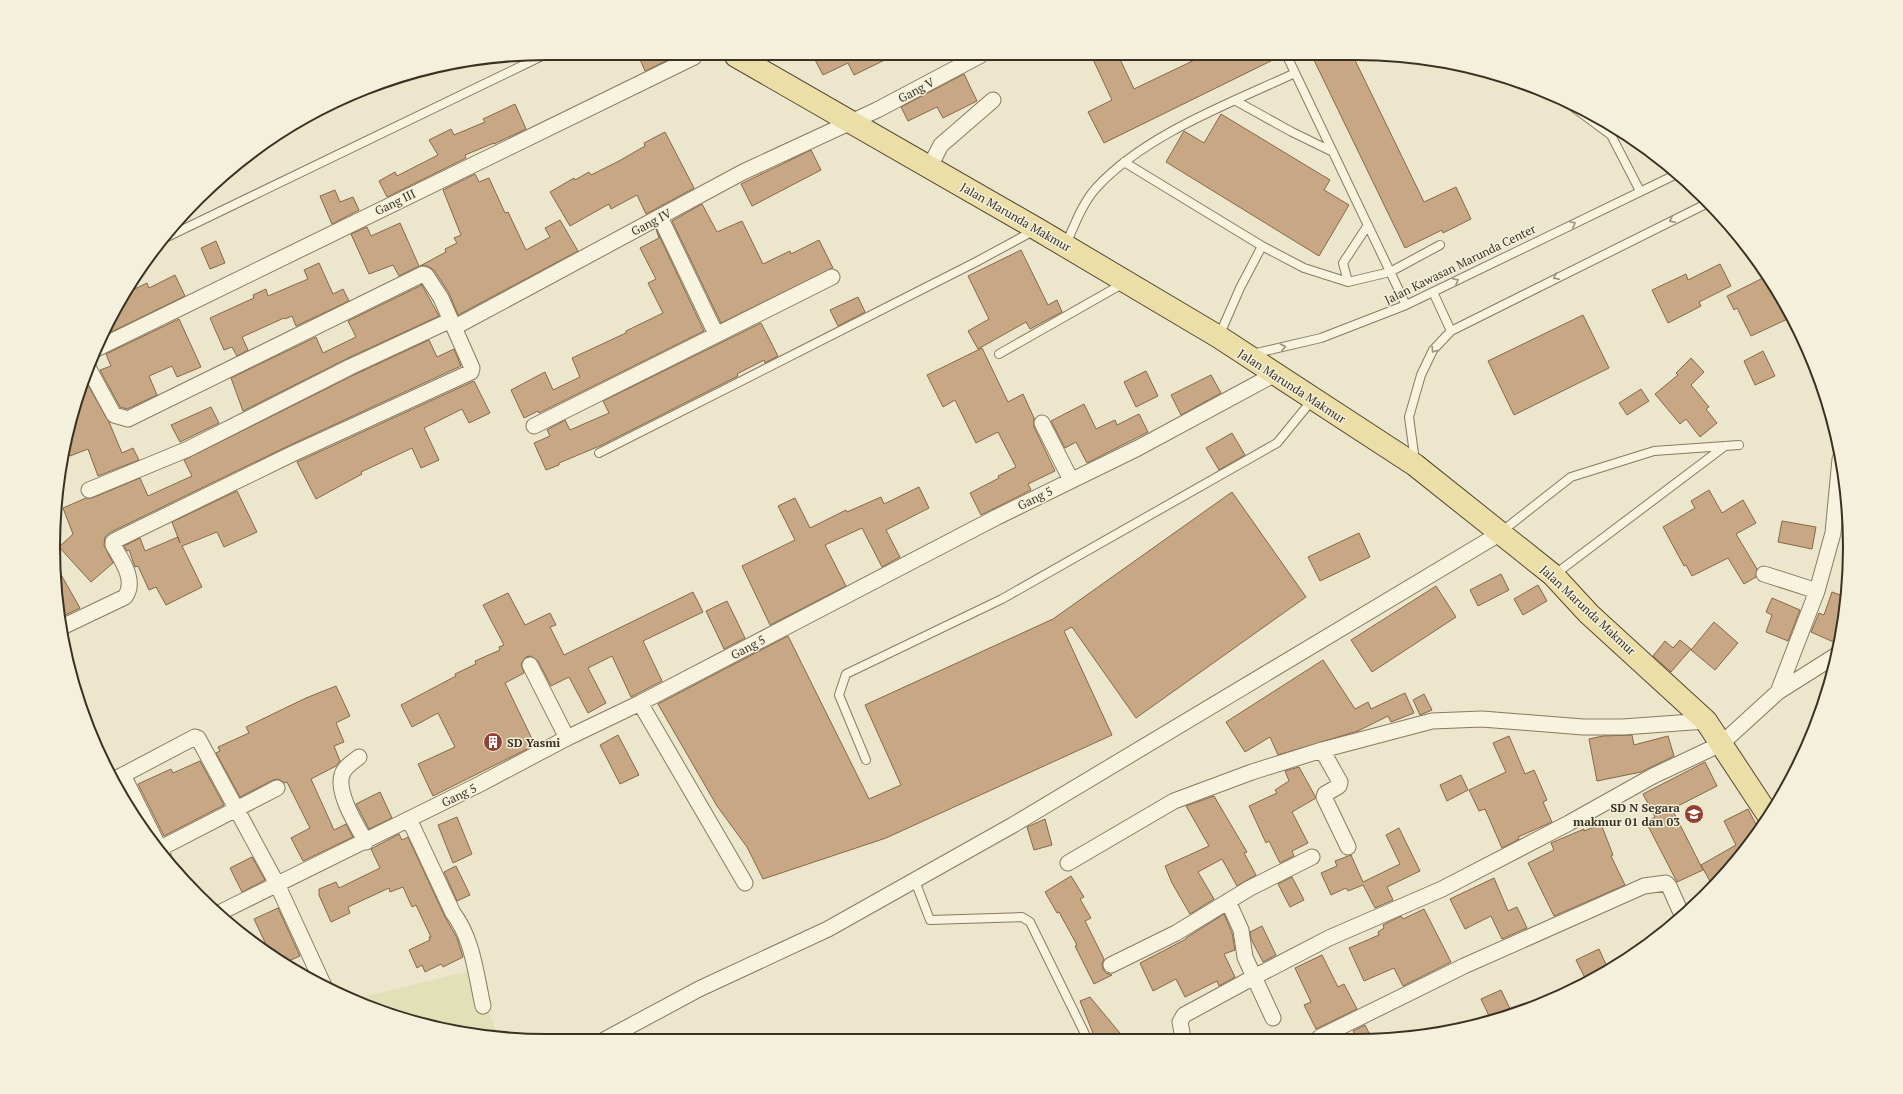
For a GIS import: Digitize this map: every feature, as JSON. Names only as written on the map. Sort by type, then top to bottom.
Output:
[{"type":"main road","name":"Jalan Marunda Makmur","points":[[743,60],[850,123],[1037,229],[1219,337],[1245,356],[1415,466],[1499,534],[1553,575],[1589,614],[1706,721],[1765,811]]},
{"type":"street","name":"Gang III","points":[[104,345],[686,60]]},
{"type":"street","name":"Gang V","points":[[850,123],[973,60]]},
{"type":"street","points":[[929,168],[941,145],[993,100]]},
{"type":"street","name":"Gang IV","points":[[89,490],[188,449],[350,367],[453,324],[660,217],[743,172],[850,123]]},
{"type":"street","points":[[660,217],[716,334]]},
{"type":"street","points":[[66,625],[125,597],[128,593],[128,575],[113,545],[113,542],[116,540],[360,421],[471,372],[472,368],[441,298],[426,276],[419,275],[128,419],[114,415],[92,374]]},
{"type":"street","points":[[534,426],[832,277]]},
{"type":"street","name":"Gang 5","points":[[224,911],[366,842],[567,738],[640,704],[990,520],[1138,448],[1275,374]]},
{"type":"street","points":[[1042,423],[1071,480]]},
{"type":"street","points":[[1778,692],[1817,591],[1833,533],[1838,478]]},
{"type":"street","points":[[615,1034],[699,990],[828,929],[915,881],[1013,825],[1499,534]]},
{"type":"street","points":[[1764,574],[1817,591]]},
{"type":"street","points":[[1182,1034],[1180,1022],[1184,1015],[1254,977],[1329,938],[1442,889],[1569,823],[1653,776],[1721,744],[1778,692],[1829,659]]},
{"type":"street","points":[[530,665],[567,738]]},
{"type":"street","points":[[640,704],[745,883]]},
{"type":"street","points":[[1068,863],[1174,801],[1252,772],[1322,750],[1432,721],[1482,719],[1583,727],[1623,727],[1706,721]]},
{"type":"street","points":[[118,777],[177,745],[195,737],[198,738],[238,809],[277,884],[320,978]]},
{"type":"street","points":[[1322,750],[1340,782],[1339,786],[1325,794],[1324,797],[1348,847]]},
{"type":"street","points":[[359,757],[342,775],[341,786],[348,808],[366,842]]},
{"type":"street","points":[[118,778],[138,811]]},
{"type":"street","points":[[165,849],[277,788]]},
{"type":"street","points":[[409,819],[453,913],[462,925],[467,938],[483,1006]]},
{"type":"street","points":[[1111,965],[1176,933],[1250,888],[1312,857]]},
{"type":"street","points":[[1326,1034],[1464,966],[1644,886],[1666,883],[1669,886],[1680,910]]},
{"type":"street","points":[[1228,901],[1241,930],[1243,952],[1273,1018]]},
{"type":"lane","points":[[175,233],[533,60]]},
{"type":"lane","points":[[1289,60],[1406,305]]},
{"type":"lane","points":[[1065,246],[1083,209],[1096,188],[1124,162],[1176,129],[1295,73]]},
{"type":"lane","points":[[1236,101],[1292,132],[1333,152]]},
{"type":"lane","points":[[1593,121],[1611,135],[1640,192]]},
{"type":"lane","points":[[1124,162],[1262,246],[1304,268],[1348,282],[1390,272],[1440,245]]},
{"type":"lane","name":"Jalan Kawasan Marunda Center","points":[[1245,356],[1321,338],[1406,305],[1672,177]]},
{"type":"lane","points":[[1415,466],[1409,417],[1421,376],[1433,350],[1451,331],[1703,206]]},
{"type":"lane","points":[[1348,282],[1343,263],[1368,225]]},
{"type":"lane","points":[[599,452],[976,262],[1037,229]]},
{"type":"lane","points":[[1219,337],[1240,288],[1262,246]]},
{"type":"lane","points":[[999,354],[1125,282]]},
{"type":"lane","points":[[1433,292],[1451,331]]},
{"type":"lane","points":[[866,760],[839,695],[846,674],[1002,599],[1278,443],[1313,399]]},
{"type":"lane","points":[[1499,534],[1571,477],[1654,451],[1739,445]]},
{"type":"lane","points":[[1553,575],[1726,446]]},
{"type":"lane","points":[[915,881],[930,920],[1022,917],[1030,922],[1085,1034]]},
{"type":"shaded area","points":[[474,970],[496,1031],[452,1025],[390,1008],[361,997]]},
{"type":"building","points":[[640,60],[668,60],[645,71]]},
{"type":"building","points":[[815,60],[885,60],[854,75],[848,63],[823,75]]},
{"type":"building","points":[[1093,60],[1120,60],[1134,89],[1195,60],[1273,60],[1104,143],[1088,112],[1112,100]]},
{"type":"building","points":[[1314,60],[1355,60],[1424,202],[1456,187],[1471,219],[1443,233],[1442,230],[1405,248]]},
{"type":"building","points":[[964,74],[977,101],[943,118],[937,107],[908,121],[901,107]]},
{"type":"building","points":[[515,104],[526,129],[494,144],[465,155],[466,158],[387,197],[379,181],[395,172],[397,176],[438,155],[429,140],[451,129],[454,135],[485,122],[483,119]]},
{"type":"building","points":[[1221,114],[1330,180],[1324,190],[1349,205],[1319,256],[1166,162],[1184,131],[1204,143]]},
{"type":"building","points":[[665,132],[694,188],[646,214],[637,195],[611,209],[609,204],[570,226],[550,192],[574,178],[575,180],[589,172],[591,175],[619,161],[645,146],[644,143]]},
{"type":"building","points":[[811,150],[821,170],[752,206],[741,184]]},
{"type":"building","points":[[475,174],[479,182],[489,178],[505,213],[508,212],[526,250],[550,237],[545,228],[560,220],[578,251],[458,315],[449,293],[434,270],[426,265],[420,266],[446,252],[445,249],[457,243],[454,238],[461,235],[443,190]]},
{"type":"building","points":[[335,190],[340,202],[353,197],[359,210],[332,224],[320,196]]},
{"type":"building","points":[[702,204],[717,232],[742,221],[763,264],[790,251],[791,254],[819,240],[833,268],[721,323],[672,221]]},
{"type":"building","points":[[400,223],[419,266],[399,276],[393,265],[369,274],[351,234],[367,227],[371,236]]},
{"type":"building","points":[[656,229],[704,331],[539,413],[538,411],[524,418],[511,390],[545,372],[553,390],[580,377],[572,358],[626,333],[626,331],[663,313],[648,283],[656,279],[640,248],[659,238]]},
{"type":"building","points":[[216,241],[225,263],[210,269],[201,248]]},
{"type":"building","points":[[1021,250],[1048,305],[1057,300],[1062,312],[1030,329],[1026,322],[978,349],[968,331],[989,319],[968,276]]},
{"type":"building","points":[[319,263],[333,294],[343,289],[349,301],[296,326],[292,316],[285,319],[284,318],[242,337],[248,350],[237,356],[232,347],[224,350],[210,318],[254,298],[253,295],[266,289],[268,296],[308,279],[304,270]]},
{"type":"building","points":[[1720,264],[1731,286],[1699,302],[1701,306],[1668,323],[1652,290],[1686,274],[1688,280]]},
{"type":"building","points":[[175,275],[185,296],[110,333],[134,289],[147,283],[149,288]]},
{"type":"building","points":[[1762,278],[1786,320],[1751,336],[1737,308],[1734,310],[1727,296]]},
{"type":"building","points":[[422,285],[439,316],[346,359],[243,411],[231,378],[316,337],[323,353],[356,337],[348,321]]},
{"type":"building","points":[[858,297],[865,312],[838,326],[830,310]]},
{"type":"building","points":[[1583,315],[1609,368],[1514,415],[1488,361]]},
{"type":"building","points":[[179,319],[201,367],[177,377],[172,366],[149,376],[157,395],[127,409],[120,407],[100,370],[111,366],[106,354]]},
{"type":"building","points":[[761,323],[778,356],[765,363],[764,360],[737,374],[738,376],[602,445],[546,470],[534,443],[550,436],[547,430],[565,420],[570,430],[609,413],[603,401]]},
{"type":"building","points":[[429,340],[437,357],[454,349],[461,366],[288,446],[111,532],[105,537],[104,545],[113,563],[91,582],[60,548],[60,546],[73,534],[63,508],[86,498],[92,498],[140,478],[148,496],[192,476],[184,460],[354,375]]},
{"type":"building","points":[[982,348],[1008,402],[1023,394],[1034,418],[1034,427],[1055,471],[1028,484],[1031,490],[981,515],[970,493],[999,478],[998,476],[1016,467],[998,432],[976,443],[955,400],[943,407],[927,375]]},
{"type":"building","points":[[1763,351],[1775,376],[1755,385],[1744,361]]},
{"type":"building","points":[[1691,358],[1704,372],[1691,385],[1709,407],[1706,409],[1717,423],[1700,437],[1686,419],[1680,424],[1655,394],[1678,375],[1676,373]]},
{"type":"building","points":[[1146,371],[1158,396],[1136,407],[1124,382]]},
{"type":"building","points":[[1211,375],[1221,393],[1181,415],[1171,395]]},
{"type":"building","points":[[474,381],[490,413],[469,423],[462,409],[424,428],[439,460],[421,468],[412,448],[361,472],[362,474],[316,499],[297,462]]},
{"type":"building","points":[[88,385],[109,422],[122,453],[133,448],[139,460],[98,476],[88,449],[70,456],[69,452]]},
{"type":"building","points":[[1641,389],[1649,401],[1627,415],[1619,403]]},
{"type":"building","points":[[1084,404],[1096,429],[1115,420],[1117,425],[1139,414],[1148,432],[1087,463],[1076,442],[1065,448],[1051,421]]},
{"type":"building","points":[[211,407],[219,423],[180,442],[171,425]]},
{"type":"building","points":[[1232,433],[1245,455],[1219,470],[1206,448]]},
{"type":"building","points":[[919,487],[929,508],[886,530],[900,557],[882,567],[862,528],[825,545],[846,586],[770,625],[742,566],[795,540],[778,506],[795,498],[810,528],[846,510],[847,512],[881,497],[884,504]]},
{"type":"building","points":[[1709,490],[1722,513],[1743,500],[1756,523],[1736,534],[1757,569],[1756,577],[1744,584],[1728,558],[1692,576],[1686,565],[1684,566],[1663,527],[1695,508],[1691,501]]},
{"type":"building","points":[[237,491],[257,532],[224,547],[217,532],[182,546],[202,587],[166,605],[156,587],[149,590],[138,566],[135,567],[129,550],[127,551],[124,546],[140,538],[145,551],[178,537],[172,522]]},
{"type":"building","points":[[1232,492],[1306,597],[1136,718],[1072,627],[1064,631],[1112,735],[886,838],[763,879],[747,847],[717,806],[658,704],[788,636],[869,799],[901,785],[865,705],[1053,619]]},
{"type":"building","points":[[1782,521],[1816,527],[1812,549],[1778,542]]},
{"type":"building","points":[[1359,533],[1370,557],[1320,581],[1308,557]]},
{"type":"building","points":[[61,574],[80,608],[65,615]]},
{"type":"building","points":[[1501,574],[1509,590],[1478,606],[1470,590]]},
{"type":"building","points":[[1538,585],[1547,601],[1523,615],[1514,599]]},
{"type":"building","points":[[1436,586],[1456,617],[1372,672],[1351,640]]},
{"type":"building","points":[[693,592],[703,612],[643,641],[662,681],[631,697],[612,656],[588,668],[606,703],[588,713],[569,677],[551,686],[538,661],[531,656],[526,657],[521,664],[524,673],[505,683],[535,745],[433,796],[418,764],[455,747],[438,713],[412,727],[401,705],[456,676],[455,674],[476,664],[475,661],[500,650],[499,647],[504,645],[483,605],[508,593],[525,625],[550,613],[556,625],[550,627],[564,655]]},
{"type":"building","points":[[1832,592],[1840,595],[1834,642],[1811,632],[1819,613],[1824,615]]},
{"type":"building","points":[[1772,598],[1800,610],[1788,641],[1766,632],[1772,615],[1766,612]]},
{"type":"building","points":[[727,601],[745,638],[724,649],[706,611]]},
{"type":"building","points":[[1714,622],[1738,643],[1715,670],[1691,650]]},
{"type":"building","points":[[1680,640],[1691,649],[1671,672],[1653,656],[1665,641],[1673,648]]},
{"type":"building","points":[[1323,660],[1355,709],[1368,702],[1371,709],[1405,693],[1414,713],[1391,722],[1388,716],[1358,731],[1278,755],[1270,737],[1245,752],[1226,722]]},
{"type":"building","points":[[336,686],[350,716],[336,723],[344,742],[334,746],[340,761],[336,766],[311,779],[334,830],[346,824],[353,837],[303,861],[291,838],[310,828],[287,782],[285,783],[278,779],[273,780],[240,797],[216,753],[220,751],[218,747],[249,733],[246,727],[306,698]]},
{"type":"building","points":[[1424,694],[1432,710],[1420,715],[1413,700]]},
{"type":"building","points":[[618,735],[639,775],[620,784],[600,745]]},
{"type":"building","points":[[1632,735],[1634,745],[1668,736],[1674,756],[1641,772],[1597,781],[1589,739],[1603,736]]},
{"type":"building","points":[[1509,736],[1525,774],[1534,770],[1547,800],[1543,802],[1552,822],[1518,837],[1519,839],[1502,848],[1485,809],[1479,811],[1469,790],[1506,772],[1493,743]]},
{"type":"building","points":[[200,761],[224,805],[164,836],[138,784],[171,769],[173,773]]},
{"type":"building","points":[[1705,762],[1717,786],[1672,809],[1703,870],[1677,882],[1646,822],[1655,817],[1643,794]]},
{"type":"building","points":[[1299,767],[1316,798],[1292,812],[1308,843],[1292,851],[1294,856],[1280,863],[1269,841],[1266,843],[1249,806],[1277,793],[1275,790],[1289,781],[1285,771]]},
{"type":"building","points":[[1461,775],[1468,790],[1447,801],[1440,785]]},
{"type":"building","points":[[380,792],[392,818],[369,829],[356,804]]},
{"type":"building","points":[[1214,796],[1247,852],[1244,853],[1256,875],[1237,886],[1222,859],[1198,872],[1214,899],[1190,914],[1172,883],[1165,866],[1209,846],[1186,806]]},
{"type":"building","points":[[1748,809],[1756,824],[1722,868],[1710,881],[1701,865],[1736,845],[1724,821]]},
{"type":"building","points":[[457,817],[472,854],[453,863],[438,825]]},
{"type":"building","points":[[1045,819],[1052,845],[1034,850],[1027,827]]},
{"type":"building","points":[[1601,824],[1613,855],[1611,856],[1625,885],[1554,916],[1528,863],[1554,850],[1551,843],[1584,829],[1584,831]]},
{"type":"building","points":[[1399,828],[1420,871],[1387,887],[1393,900],[1375,908],[1363,885],[1348,891],[1346,888],[1331,895],[1321,873],[1337,866],[1335,861],[1351,855],[1363,882],[1400,864],[1386,835]]},
{"type":"building","points":[[399,834],[402,840],[408,837],[445,917],[457,938],[463,957],[443,967],[441,964],[425,972],[422,965],[417,968],[409,950],[430,940],[429,937],[431,937],[416,905],[412,907],[403,887],[390,892],[389,888],[348,907],[350,913],[331,922],[319,895],[319,889],[336,882],[339,888],[380,868],[371,849]]},
{"type":"building","points":[[252,857],[265,880],[242,892],[230,868]]},
{"type":"building","points":[[456,866],[470,895],[457,901],[444,872]]},
{"type":"building","points":[[1071,876],[1084,897],[1080,899],[1091,918],[1085,921],[1104,959],[1102,964],[1103,969],[1106,973],[1112,975],[1094,984],[1075,946],[1077,945],[1059,912],[1057,913],[1045,892]]},
{"type":"building","points":[[1292,877],[1304,900],[1290,907],[1278,884]]},
{"type":"building","points":[[1494,878],[1508,911],[1517,907],[1527,928],[1502,939],[1491,916],[1465,929],[1450,899]]},
{"type":"building","points":[[278,908],[300,956],[290,961],[266,944],[254,919]]},
{"type":"building","points":[[1424,909],[1451,962],[1403,986],[1394,968],[1364,981],[1349,948],[1379,935],[1378,932],[1384,928],[1383,925],[1401,916],[1403,919]]},
{"type":"building","points":[[1224,914],[1232,933],[1235,950],[1224,954],[1235,977],[1219,986],[1217,981],[1185,997],[1176,979],[1153,991],[1140,963],[1186,939]]},
{"type":"building","points":[[1262,926],[1276,955],[1263,962],[1251,939],[1250,932]]},
{"type":"building","points":[[1599,949],[1606,965],[1585,977],[1576,960]]},
{"type":"building","points":[[1322,955],[1338,987],[1344,984],[1357,1009],[1316,1029],[1304,1005],[1311,1002],[1295,968]]},
{"type":"building","points":[[1501,990],[1510,1009],[1489,1015],[1481,999]]},
{"type":"building","points":[[1090,997],[1121,1034],[1093,1034],[1080,1001]]},
{"type":"building","points":[[1365,1025],[1369,1034],[1354,1034],[1353,1031]]},
{"type":"place","name":"SD Yasmi","points":[[493,742]]},
{"type":"place","name":"SD N Segara makmur 01 dan 03","points":[[1694,814]]}]
